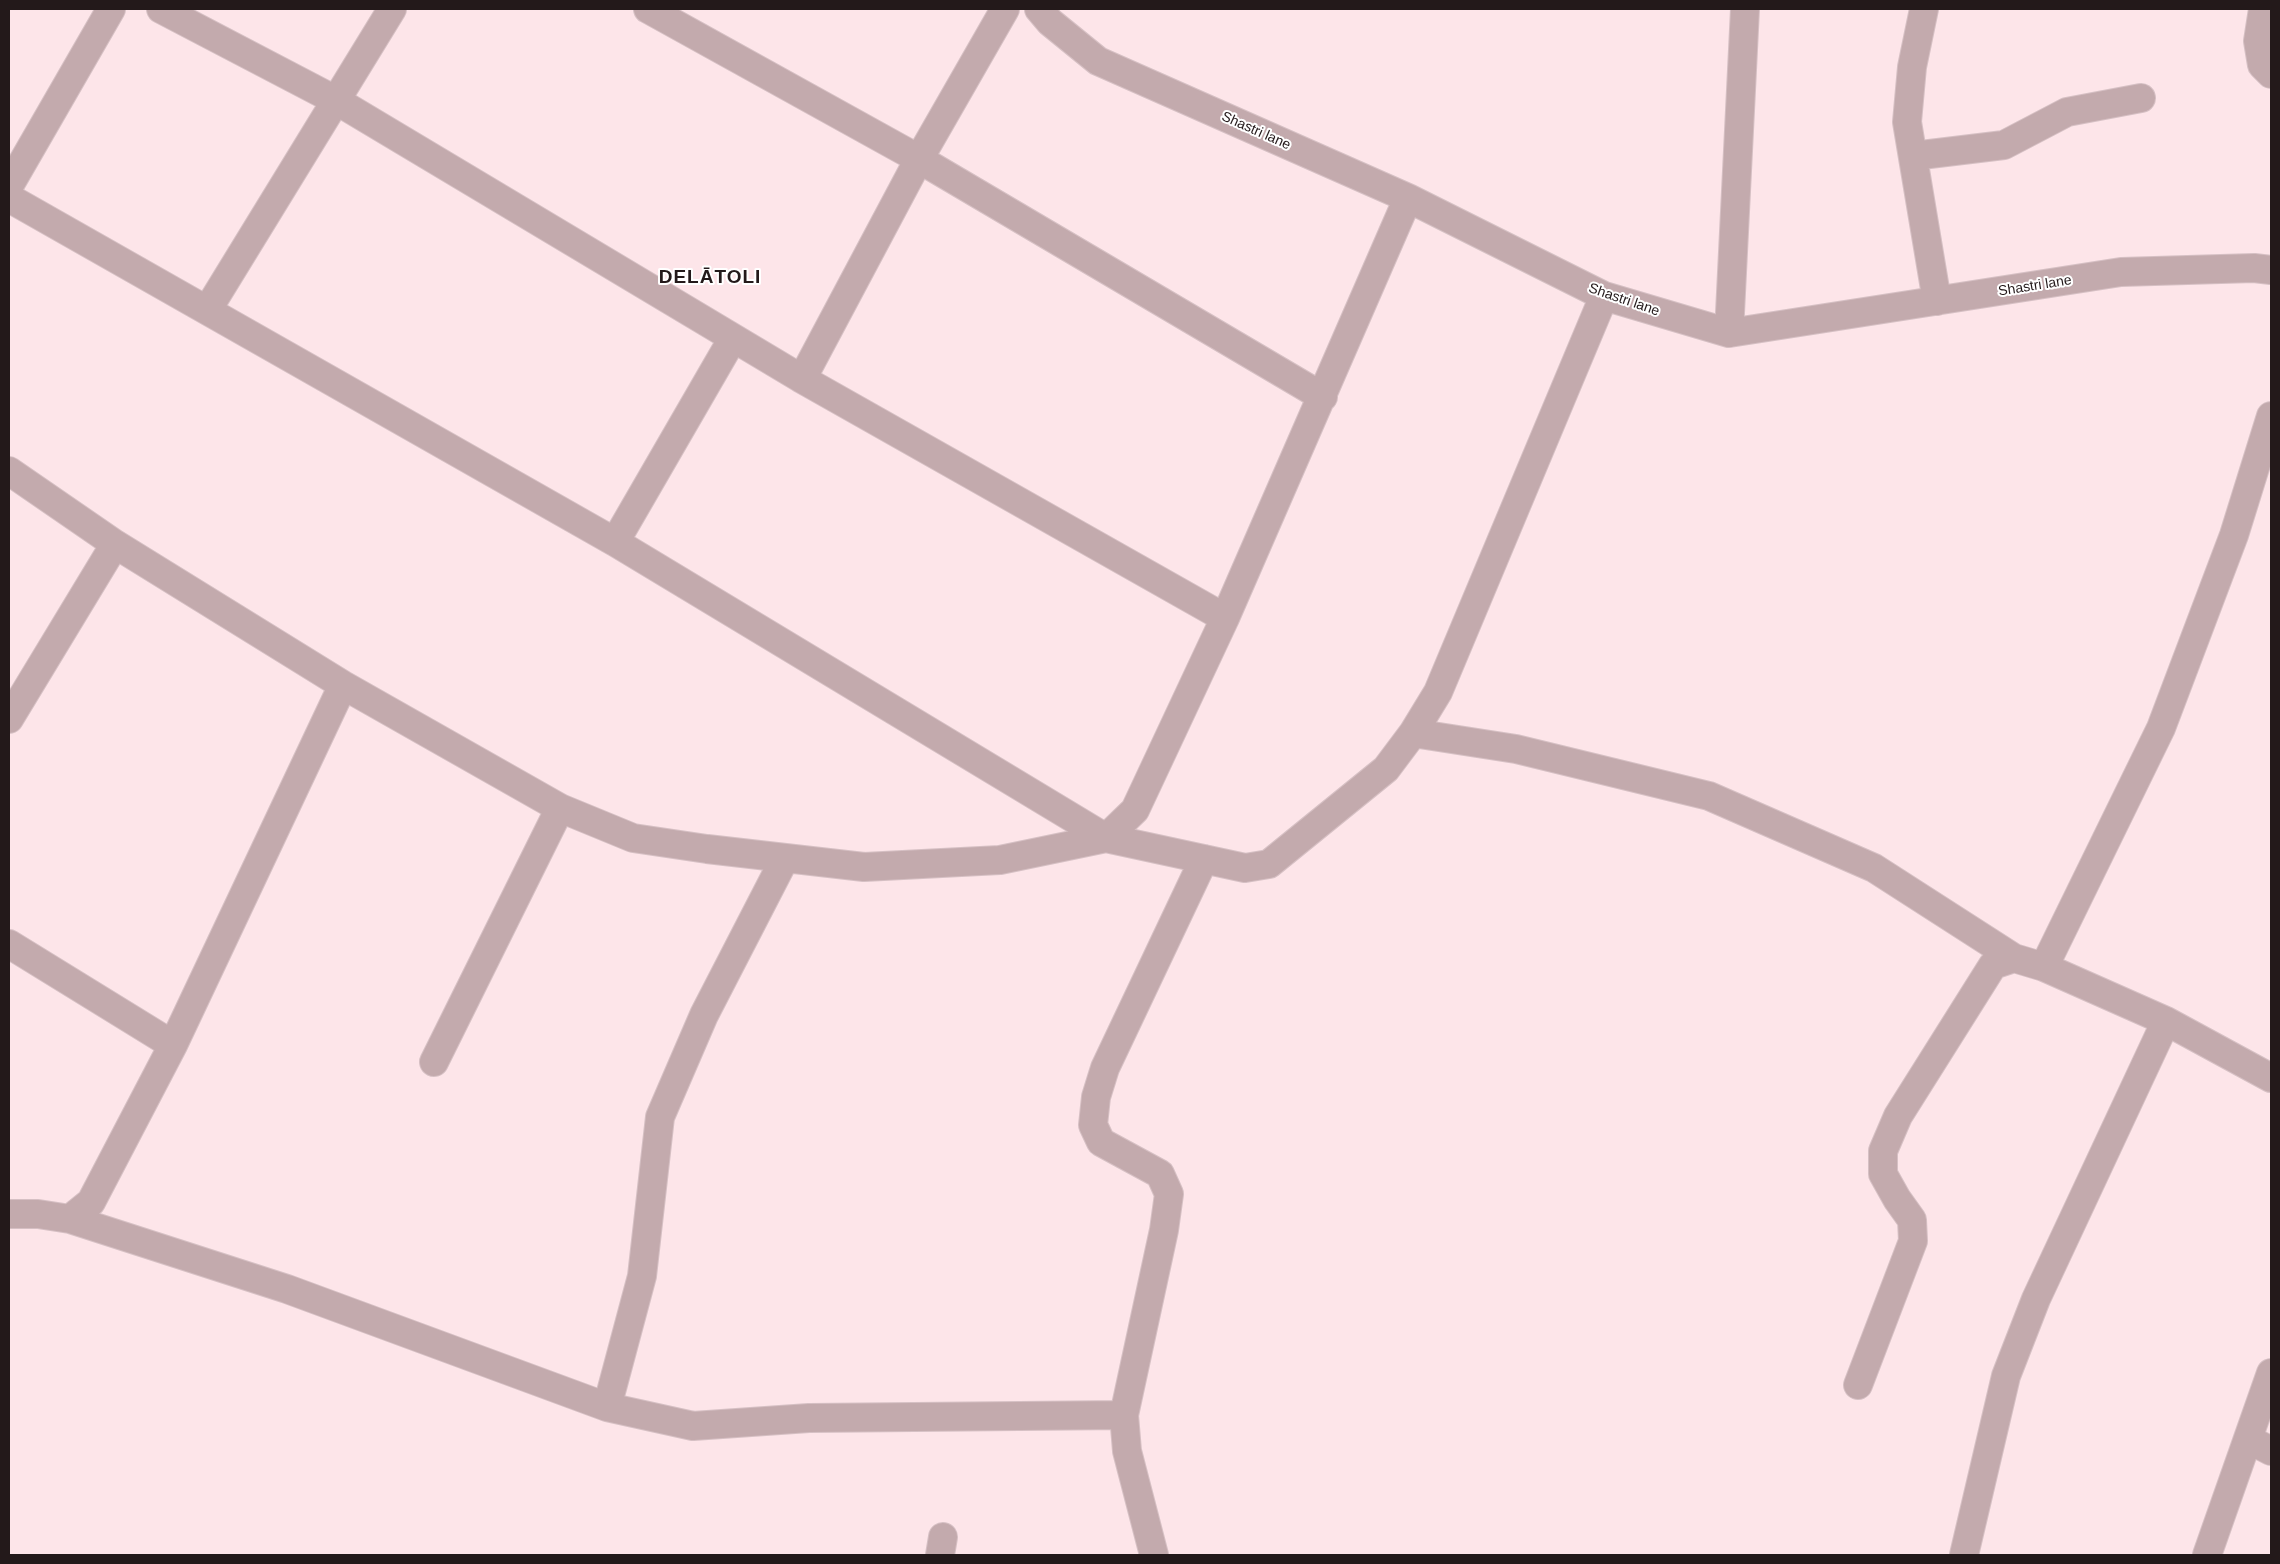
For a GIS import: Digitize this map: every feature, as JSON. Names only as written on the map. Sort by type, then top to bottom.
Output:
[{"type":"street","points":[[9,186],[111,9]]},
{"type":"street","points":[[161,9],[337,101],[802,379],[1226,618]]},
{"type":"street","points":[[208,309],[392,9]]},
{"type":"street","points":[[648,9],[919,159],[1323,397]]},
{"type":"street","points":[[802,379],[919,159],[1005,9]]},
{"type":"street","name":"Shastri lane","points":[[1038,9],[1050,22],[1098,61],[1408,198],[1604,296],[1729,333],[2121,272],[2254,268],[2271,270]]},
{"type":"street","points":[[1729,333],[1745,9]]},
{"type":"street","points":[[1924,9],[1912,66],[1908,113],[1913,156],[1937,302]]},
{"type":"street","points":[[2263,9],[2258,41],[2262,64],[2271,74]]},
{"type":"street","points":[[1913,156],[2004,145],[2067,112],[2141,98]]},
{"type":"street","points":[[9,198],[208,309],[615,542],[1106,838],[1245,868],[1269,864],[1386,769],[1414,733],[1438,692],[1604,296]]},
{"type":"street","points":[[9,471],[115,544],[342,685],[560,808],[633,838],[864,868],[1000,860],[1106,838],[1135,810],[1226,618],[1408,198]]},
{"type":"street","points":[[615,542],[733,338]]},
{"type":"street","points":[[2044,967],[2161,728],[2234,536],[2271,416]]},
{"type":"street","points":[[9,719],[115,544]]},
{"type":"street","points":[[70,1219],[91,1202],[173,1045],[342,685]]},
{"type":"street","points":[[1414,733],[1516,749],[1709,796],[1874,868],[2014,958],[2044,967],[2166,1021],[2271,1078]]},
{"type":"street","points":[[434,1062],[560,808]]},
{"type":"street","points":[[607,1407],[642,1276],[660,1117],[704,1016],[785,858]]},
{"type":"street","points":[[1154,1555],[1127,1451],[1124,1415],[1164,1230],[1169,1194],[1160,1174],[1101,1142],[1093,1125],[1096,1097],[1106,1068],[1204,859]]},
{"type":"street","points":[[9,944],[173,1045]]},
{"type":"street","points":[[1858,1385],[1912,1241],[1912,1220],[1883,1174],[1883,1151],[1898,1116],[1993,965],[2014,958]]},
{"type":"street","points":[[1964,1555],[2006,1376],[2036,1298],[2166,1021]]},
{"type":"street","points":[[9,1214],[38,1214],[70,1219],[287,1289],[607,1407],[693,1426],[809,1418],[1124,1415]]},
{"type":"street","points":[[2207,1555],[2260,1445],[2271,1373]]},
{"type":"district","name":"DELĀTOLI","points":[[710,278]]}]
